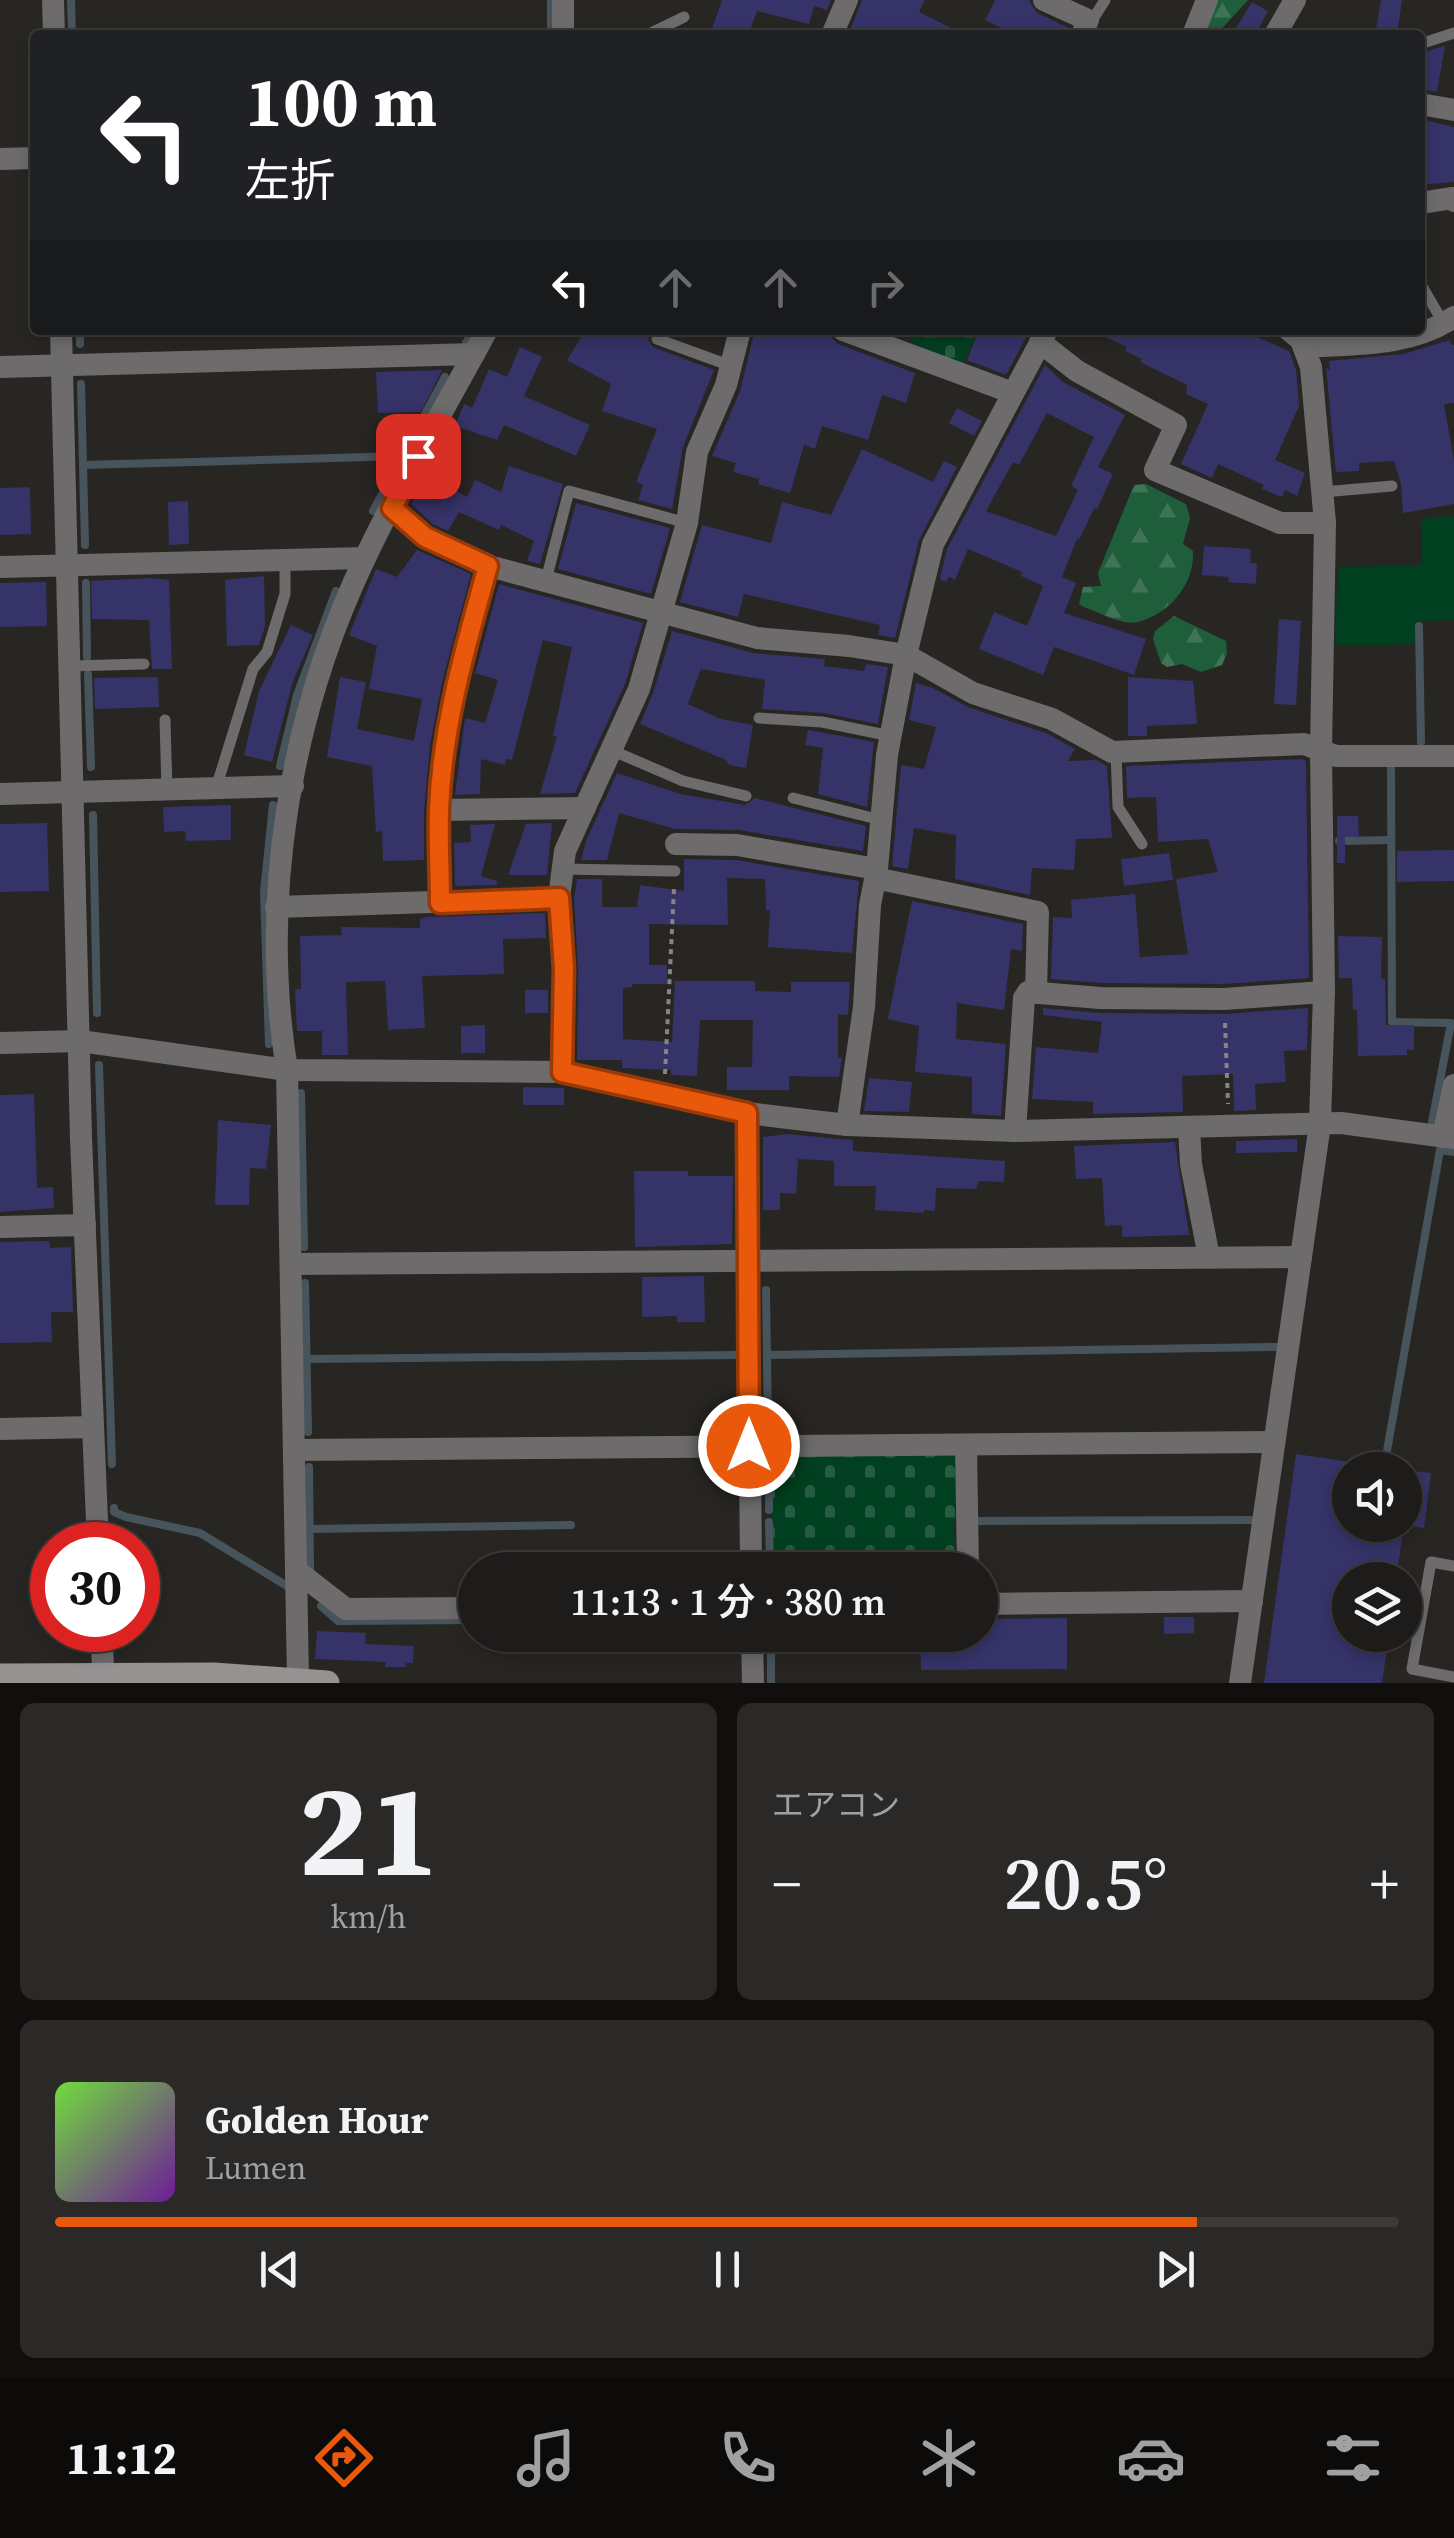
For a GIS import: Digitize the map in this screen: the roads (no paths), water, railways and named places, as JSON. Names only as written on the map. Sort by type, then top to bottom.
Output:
[{"type":"street","points":[[53,0],[54,30]]},
{"type":"street","points":[[563,0],[564,30]]},
{"type":"street","points":[[834,30],[847,0]]},
{"type":"street","points":[[1044,0],[1090,29]]},
{"type":"street","points":[[1196,30],[1207,0]]},
{"type":"street","points":[[1278,30],[1295,0]]},
{"type":"street","points":[[1425,105],[1454,110]]},
{"type":"street","points":[[0,159],[30,158]]},
{"type":"street","points":[[1425,202],[1453,198],[1454,201]]},
{"type":"street","points":[[1425,329],[1449,320]]},
{"type":"street","points":[[62,335],[85,1225],[97,1522]]},
{"type":"street","points":[[298,1680],[287,1070],[280,1028],[276,907],[281,849],[318,681],[365,558],[484,335]]},
{"type":"street","points":[[562,1072],[564,968],[559,898],[565,852],[639,689],[686,523],[697,452],[731,366],[739,335]]},
{"type":"street","points":[[857,335],[1013,392]]},
{"type":"street","points":[[1240,1683],[1320,1124],[1326,523],[1311,367],[1296,338],[1392,342],[1410,335]]},
{"type":"street","points":[[847,1125],[864,1006],[891,736],[933,544],[1043,336],[1077,371],[1176,425],[1155,470],[1280,523],[1326,523]]},
{"type":"street","points":[[0,367],[474,354]]},
{"type":"street","points":[[392,508],[425,537],[488,566],[757,638],[849,646],[906,656],[973,693],[1052,720],[1116,752],[1304,744],[1336,756],[1454,756]]},
{"type":"street","points":[[0,567],[365,558]]},
{"type":"street","points":[[440,903],[439,810],[447,735],[462,660],[488,566]]},
{"type":"street","points":[[0,794],[293,786]]},
{"type":"street","points":[[439,810],[584,808]]},
{"type":"street","points":[[676,844],[737,845],[1038,912],[1036,993]]},
{"type":"street","points":[[276,907],[559,898]]},
{"type":"street","points":[[1015,1131],[1024,998],[1028,992],[1100,998],[1224,999],[1324,992]]},
{"type":"street","points":[[0,1043],[80,1041],[287,1070],[562,1072],[747,1113],[847,1125],[1015,1131],[1341,1123],[1449,1138],[1454,1085]]},
{"type":"street","points":[[747,1113],[751,1552]]},
{"type":"street","points":[[1188,1127],[1209,1257]]},
{"type":"street","points":[[0,1228],[85,1225]]},
{"type":"street","points":[[291,1264],[1301,1257]]},
{"type":"street","points":[[0,1429],[93,1427]]},
{"type":"street","points":[[294,1450],[1274,1442]]},
{"type":"street","points":[[966,1444],[968,1552]]},
{"type":"street","points":[[297,1570],[346,1609],[458,1608]]},
{"type":"street","points":[[998,1604],[1252,1601]]},
{"type":"street","points":[[102,1652],[103,1678]]},
{"type":"street","points":[[752,1652],[752,1683]]},
{"type":"street","points":[[0,1676],[214,1674],[327,1683]]},
{"type":"lane","points":[[1090,29],[1105,0]]},
{"type":"lane","points":[[655,30],[684,16]]},
{"type":"lane","points":[[1425,42],[1454,33]]},
{"type":"lane","points":[[1425,289],[1449,320]]},
{"type":"lane","points":[[658,335],[657,339],[731,366]]},
{"type":"lane","points":[[1323,492],[1392,486]]},
{"type":"lane","points":[[546,580],[570,491],[686,523]]},
{"type":"lane","points":[[216,788],[253,669],[267,652],[285,594],[285,560]]},
{"type":"lane","points":[[70,666],[144,664]]},
{"type":"lane","points":[[759,718],[822,722],[891,736]]},
{"type":"lane","points":[[165,720],[166,790]]},
{"type":"lane","points":[[612,750],[683,781],[746,796]]},
{"type":"lane","points":[[1116,752],[1118,807],[1142,844]]},
{"type":"lane","points":[[793,798],[881,820]]},
{"type":"lane","points":[[563,869],[675,871]]},
{"type":"lane","points":[[1454,1566],[1431,1562],[1412,1669],[1454,1676]]},
{"type":"waterway","points":[[71,0],[72,30]]},
{"type":"waterway","points":[[551,0],[551,30]]},
{"type":"waterway","points":[[80,335],[80,344]]},
{"type":"waterway","points":[[466,343],[470,335]]},
{"type":"waterway","points":[[373,511],[445,377]]},
{"type":"waterway","points":[[81,384],[85,545]]},
{"type":"waterway","points":[[83,465],[403,456]]},
{"type":"waterway","points":[[86,583],[87,657]]},
{"type":"waterway","points":[[280,766],[297,695],[336,591]]},
{"type":"waterway","points":[[1419,626],[1421,742]]},
{"type":"waterway","points":[[88,674],[91,767]]},
{"type":"waterway","points":[[1391,768],[1392,1022],[1451,1023],[1432,1122]]},
{"type":"waterway","points":[[269,1044],[264,892],[273,805]]},
{"type":"waterway","points":[[93,815],[97,1013]]},
{"type":"waterway","points":[[1339,841],[1391,840]]},
{"type":"waterway","points":[[99,1065],[112,1464]]},
{"type":"waterway","points":[[301,1093],[304,1247]]},
{"type":"waterway","points":[[1387,1452],[1440,1150],[1454,1152]]},
{"type":"waterway","points":[[305,1283],[308,1432]]},
{"type":"waterway","points":[[766,1290],[768,1429]]},
{"type":"waterway","points":[[767,1355],[1276,1347]]},
{"type":"waterway","points":[[307,1359],[738,1355]]},
{"type":"waterway","points":[[769,1462],[769,1510]]},
{"type":"waterway","points":[[309,1467],[310,1568]]},
{"type":"waterway","points":[[114,1508],[114,1512],[126,1517],[200,1533],[287,1586]]},
{"type":"waterway","points":[[977,1521],[1251,1520]]},
{"type":"waterway","points":[[769,1522],[770,1552]]},
{"type":"waterway","points":[[310,1529],[571,1525]]},
{"type":"waterway","points":[[321,1606],[338,1621],[458,1620]]},
{"type":"waterway","points":[[771,1652],[771,1683]]}]
